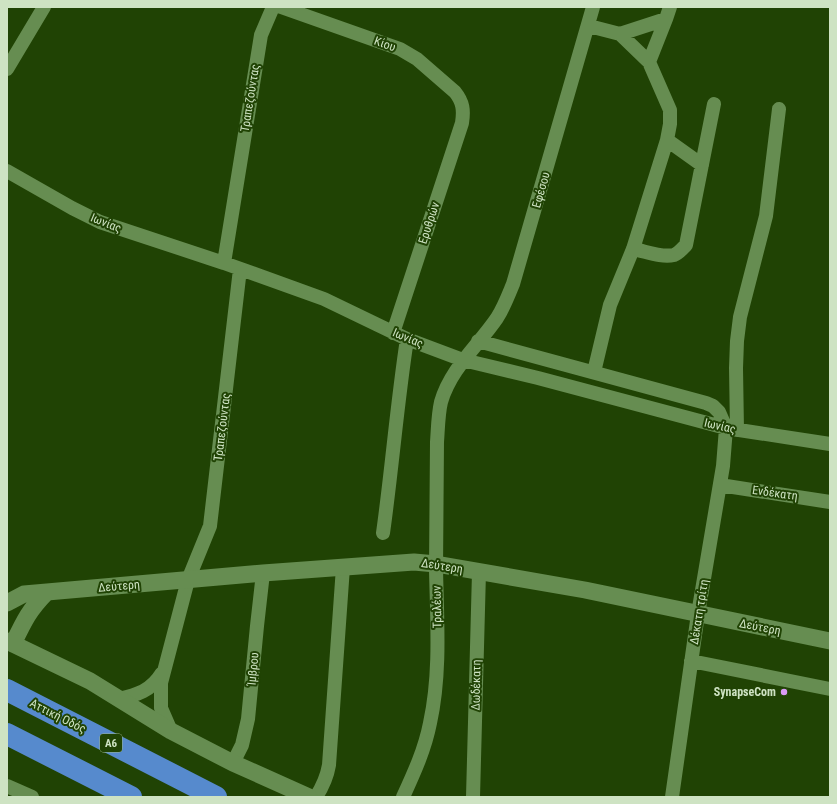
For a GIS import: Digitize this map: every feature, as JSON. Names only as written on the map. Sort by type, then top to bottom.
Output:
[{"type":"highway","name":"Αττική Οδός","points":[[7,690],[216,797]]},
{"type":"highway","points":[[7,734],[131,797]]},
{"type":"street","points":[[7,69],[44,7]]},
{"type":"street","name":"Τραπεζούντας","points":[[224,263],[260,35],[273,7]]},
{"type":"street","name":"Κίου","points":[[281,7],[400,49],[417,59],[455,92],[461,102],[464,114]]},
{"type":"street","name":"Εφέσου","points":[[463,360],[497,318],[505,304],[513,284],[589,26],[593,7]]},
{"type":"street","points":[[620,34],[668,13]]},
{"type":"street","points":[[649,62],[668,13]]},
{"type":"street","points":[[589,26],[620,34],[649,62],[670,110],[670,124],[667,140],[632,249],[610,305],[594,372]]},
{"type":"street","points":[[632,249],[664,255],[674,255],[686,245],[714,104]]},
{"type":"street","name":"Δέκατη τρίτη","points":[[672,797],[698,614],[723,466],[731,429],[740,317],[766,216],[779,109]]},
{"type":"street","name":"Ερυθρών","points":[[393,333],[464,114]]},
{"type":"street","points":[[667,140],[702,165]]},
{"type":"street","name":"Ιωνίας","points":[[7,171],[100,222],[224,263],[324,299],[393,333],[463,360],[538,378],[731,429],[830,444]]},
{"type":"street","name":"Τραπεζούντας","points":[[163,671],[188,580],[210,526],[240,270]]},
{"type":"street","points":[[383,533],[390,480],[396,410],[407,339]]},
{"type":"street","points":[[478,341],[710,404],[731,429]]},
{"type":"street","name":"Τραλέων","points":[[403,797],[425,744],[434,699],[437,646],[436,564],[438,421],[441,402],[450,380],[463,360]]},
{"type":"street","name":"Ενδέκατη","points":[[720,485],[830,502]]},
{"type":"street","name":"Δεύτερη","points":[[7,603],[24,594],[263,573],[414,562],[436,564],[585,590],[830,641]]},
{"type":"street","points":[[316,797],[327,776],[329,764],[343,567]]},
{"type":"street","name":"Δωδέκατη","points":[[473,797],[478,572]]},
{"type":"street","name":"Ίμβρου","points":[[233,763],[242,745],[248,719],[257,619],[263,573]]},
{"type":"street","points":[[48,592],[34,605],[10,642],[84,678],[171,731],[233,763],[309,797]]},
{"type":"street","points":[[7,596],[24,594]]},
{"type":"street","points":[[691,662],[830,689]]},
{"type":"street","points":[[163,671],[160,688],[161,708],[171,731]]},
{"type":"street","points":[[118,699],[140,693],[151,687],[163,671]]},
{"type":"street","points":[[7,786],[32,797]]},
{"type":"place","name":"SynapseCom","points":[[784,692]]}]
